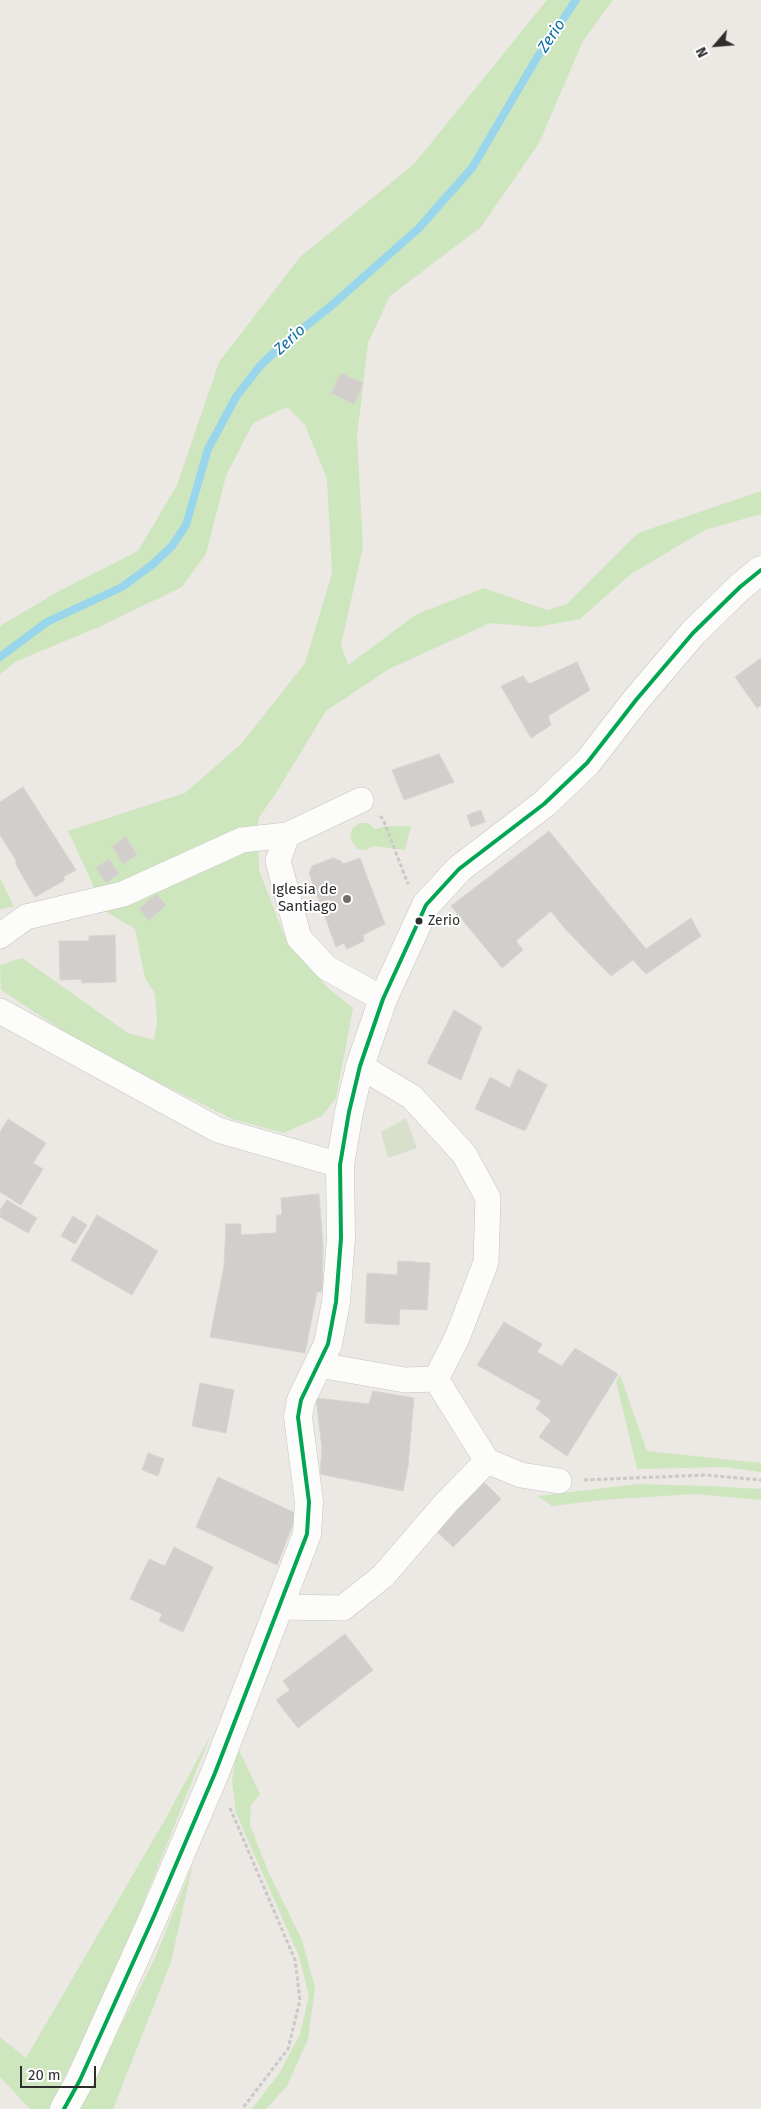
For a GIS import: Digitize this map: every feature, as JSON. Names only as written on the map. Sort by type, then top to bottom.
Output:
[{"type":"street","points":[[64,2109],[80,2080],[154,1916],[215,1773],[307,1534],[308,1502],[298,1417],[301,1400],[328,1344],[336,1302],[341,1238],[340,1165],[349,1112],[360,1066],[384,999],[426,905],[459,869],[544,804],[587,764],[636,700],[693,633],[740,587],[761,570]]},
{"type":"street","points":[[0,936],[26,917],[123,894],[242,840],[288,835],[361,800]]},
{"type":"street","points":[[288,835],[278,861],[299,938],[327,968],[384,999]]},
{"type":"street","points":[[0,1011],[218,1130],[340,1165]]},
{"type":"street","points":[[360,1066],[412,1097],[464,1154],[488,1198],[486,1262],[457,1338],[436,1379]]},
{"type":"street","points":[[319,1365],[405,1380],[436,1379]]},
{"type":"street","points":[[436,1379],[487,1461],[521,1475],[558,1481]]},
{"type":"street","points":[[280,1607],[343,1608],[383,1576],[446,1504],[487,1461]]},
{"type":"path","points":[[361,800],[383,819],[411,891],[426,905]]},
{"type":"path","points":[[558,1481],[706,1475],[761,1480]]},
{"type":"path","points":[[215,1773],[294,1960],[300,2000],[288,2049],[242,2109]]},
{"type":"green space","points":[[547,0],[613,0],[583,41],[539,143],[481,227],[390,296],[368,343],[357,436],[363,547],[341,645],[348,665],[417,614],[484,588],[547,610],[567,604],[638,533],[761,491],[761,514],[705,530],[631,574],[580,619],[537,627],[490,623],[389,669],[326,711],[258,819],[259,870],[284,935],[328,988],[353,1008],[336,1098],[322,1116],[284,1133],[232,1119],[88,1047],[1,990],[0,965],[22,958],[128,1033],[154,1040],[157,1020],[155,994],[145,978],[135,929],[105,911],[68,831],[185,793],[241,744],[305,663],[332,573],[327,479],[305,425],[287,407],[253,423],[226,476],[206,554],[182,587],[99,627],[17,661],[0,674],[0,626],[59,591],[138,551],[177,485],[219,362],[300,257],[414,164]]},
{"type":"green space","points":[[359,823],[368,823],[375,829],[387,826],[411,826],[405,850],[373,846],[366,850],[357,849],[350,838],[352,829]]},
{"type":"green space","points":[[0,878],[14,907],[0,909]]},
{"type":"green space","points":[[406,1118],[417,1148],[388,1158],[381,1132]]},
{"type":"green space","points":[[620,1375],[647,1451],[761,1463],[761,1472],[725,1467],[637,1469],[616,1381]]},
{"type":"green space","points":[[638,1484],[761,1489],[761,1500],[695,1494],[602,1500],[552,1506],[538,1496]]},
{"type":"green space","points":[[211,1734],[124,1951],[61,2085],[84,2099],[154,1960],[193,1864],[171,1962],[113,2109],[30,2109],[0,2077],[0,2037],[26,2058],[166,1818]]},
{"type":"green space","points":[[237,1746],[260,1794],[251,1805],[250,1825],[268,1871],[302,1940],[315,1988],[308,2039],[287,2086],[266,2109],[252,2109],[280,2072],[300,2034],[309,1996],[299,1956],[236,1813],[232,1781]]},
{"type":"building","points":[[341,373],[363,383],[354,404],[331,393]]},
{"type":"building","points":[[761,658],[761,705],[757,708],[735,677]]},
{"type":"building","points":[[577,662],[590,690],[548,716],[551,725],[531,738],[501,686],[523,676],[529,684]]},
{"type":"building","points":[[439,754],[454,782],[404,800],[392,770]]},
{"type":"building","points":[[23,787],[76,870],[63,877],[65,880],[35,897],[15,863],[17,862],[0,835],[0,802]]},
{"type":"building","points":[[481,810],[485,822],[471,827],[467,815]]},
{"type":"building","points":[[549,831],[646,949],[691,918],[701,936],[646,974],[633,960],[611,976],[566,930],[551,911],[516,941],[523,950],[502,968],[451,906]]},
{"type":"building","points":[[126,837],[137,855],[123,864],[112,846]]},
{"type":"building","name":"Iglesia de Santiago","points":[[333,858],[341,861],[343,864],[360,858],[385,924],[363,935],[364,941],[347,949],[344,943],[336,947],[309,873],[312,866]]},
{"type":"building","points":[[109,859],[119,874],[106,883],[96,868]]},
{"type":"building","points":[[156,894],[166,905],[149,920],[139,909]]},
{"type":"building","points":[[115,935],[116,982],[82,983],[81,979],[60,980],[59,941],[89,941],[89,936]]},
{"type":"building","points":[[454,1010],[482,1027],[461,1080],[427,1063]]},
{"type":"building","points":[[518,1069],[547,1085],[525,1131],[475,1109],[490,1077],[510,1088]]},
{"type":"building","points":[[8,1119],[46,1143],[33,1163],[43,1169],[21,1205],[0,1192],[0,1132]]},
{"type":"building","points":[[319,1194],[323,1247],[322,1292],[317,1292],[305,1353],[210,1337],[224,1266],[226,1224],[241,1224],[241,1235],[276,1233],[277,1215],[282,1215],[281,1198]]},
{"type":"building","points":[[7,1200],[37,1218],[28,1233],[0,1217],[0,1210]]},
{"type":"building","points":[[97,1215],[158,1251],[132,1295],[71,1260]]},
{"type":"building","points":[[73,1216],[87,1225],[75,1244],[61,1236]]},
{"type":"building","points":[[398,1261],[430,1263],[427,1310],[400,1309],[399,1325],[365,1323],[367,1273],[397,1275]]},
{"type":"building","points":[[504,1322],[542,1344],[537,1352],[562,1366],[575,1348],[618,1374],[567,1456],[539,1437],[551,1420],[536,1409],[541,1401],[477,1365]]},
{"type":"building","points":[[200,1383],[234,1390],[226,1433],[192,1426]]},
{"type":"building","points":[[373,1391],[414,1398],[408,1466],[403,1491],[320,1474],[322,1448],[316,1398],[369,1404]]},
{"type":"building","points":[[148,1453],[164,1459],[158,1476],[142,1470]]},
{"type":"building","points":[[218,1477],[297,1514],[277,1565],[196,1527]]},
{"type":"building","points":[[482,1480],[501,1499],[453,1547],[434,1529]]},
{"type":"building","points":[[174,1547],[213,1567],[183,1632],[159,1621],[162,1614],[130,1599],[149,1559],[165,1566]]},
{"type":"building","points":[[345,1634],[373,1670],[298,1728],[276,1700],[290,1690],[283,1681]]},
{"type":"waterway","name":"Zerio","points":[[0,657],[47,622],[122,587],[152,565],[172,546],[186,525],[208,449],[236,397],[260,366],[282,345],[331,306],[419,228],[472,168],[538,56],[576,0]]},
{"type":"transit line","points":[[64,2109],[80,2080],[154,1916],[215,1773],[307,1534],[309,1502],[298,1417],[301,1400],[328,1344],[336,1302],[341,1238],[340,1165],[349,1112],[360,1066],[383,999],[426,905],[459,869],[544,804],[587,763],[636,700],[693,633],[740,587],[761,570]]},
{"type":"place","name":"Iglesia de Santiago","points":[[347,899]]},
{"type":"place","name":"Zerio","points":[[419,921]]}]
